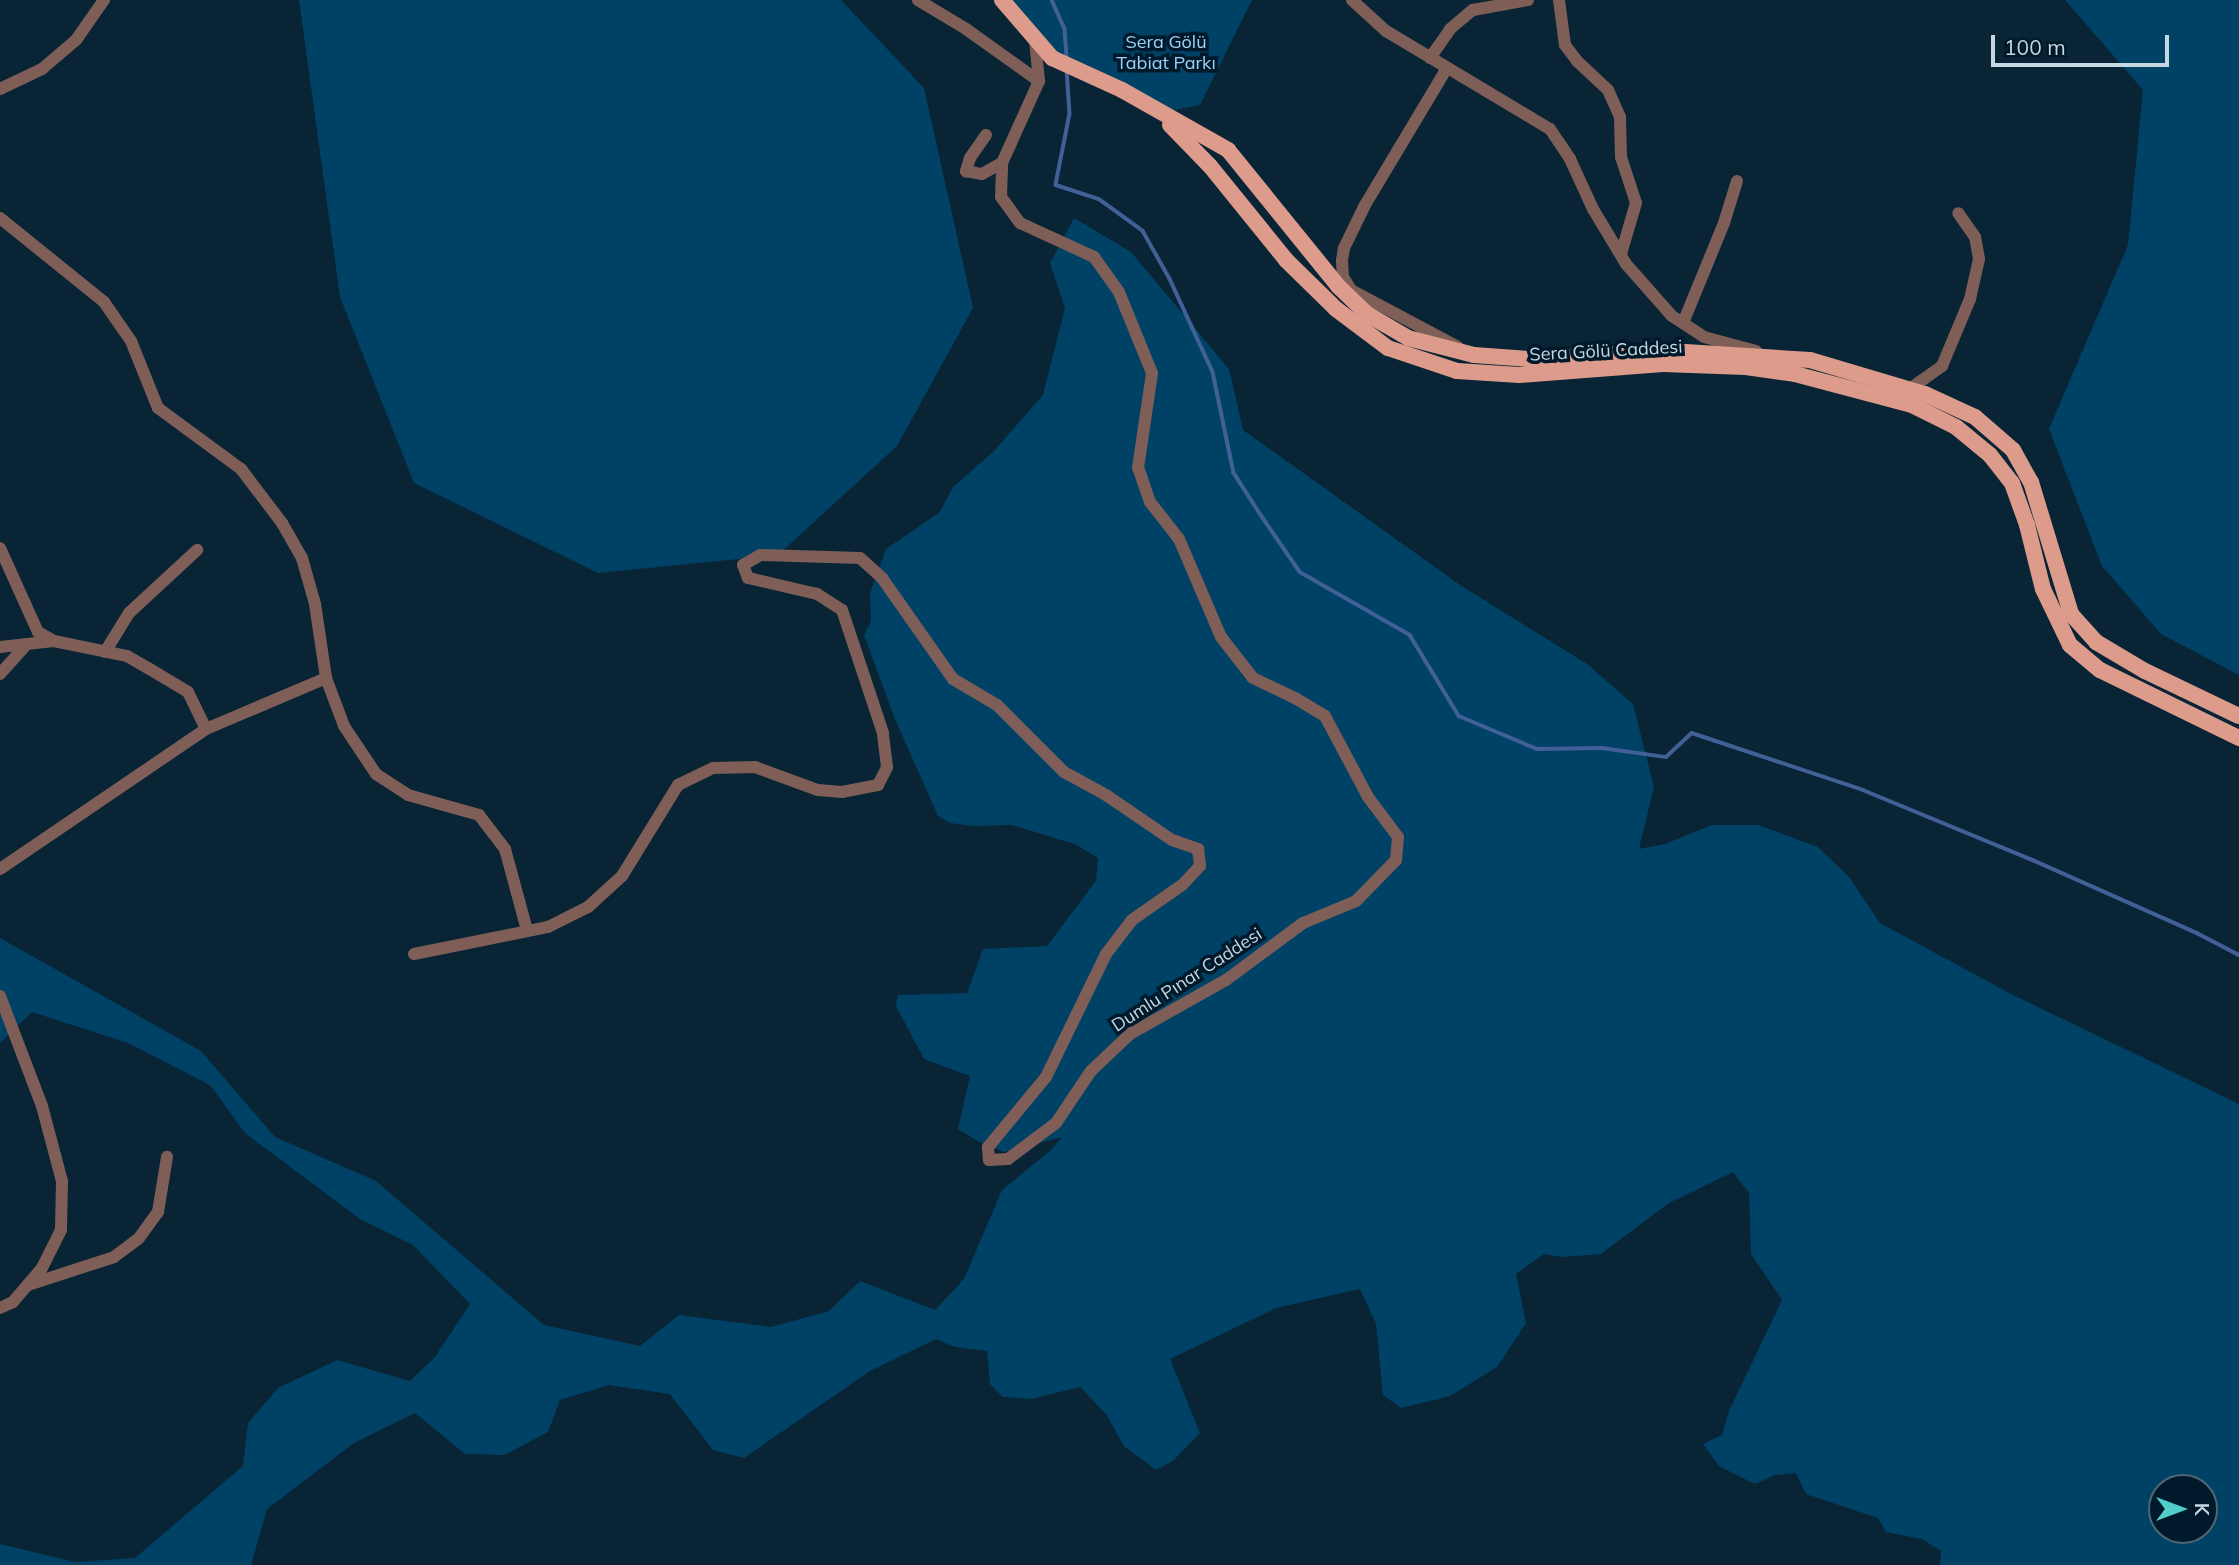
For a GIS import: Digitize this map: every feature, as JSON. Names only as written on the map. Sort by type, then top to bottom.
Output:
[{"type":"main road","name":"Sera Gölü Caddesi","points":[[1002,0],[1052,58],[1122,90],[1158,113],[1228,150],[1338,286],[1367,314],[1408,338],[1474,355],[1528,359],[1670,351],[1810,360],[1909,389],[1975,417],[2013,450],[2031,482],[2071,614],[2096,642],[2145,671],[2239,716]]},
{"type":"main road","name":"Sera Gölü Caddesi","points":[[1158,113],[1210,166],[1286,260],[1336,309],[1388,348],[1457,371],[1519,375],[1663,364],[1746,367],[1795,374],[1912,405],[1956,428],[1990,455],[2012,483],[2027,525],[2043,589],[2070,645],[2100,670],[2239,738]]},
{"type":"street","points":[[0,89],[42,69],[76,40],[104,0]]},
{"type":"street","points":[[918,0],[966,29],[1039,81]]},
{"type":"street","points":[[1352,0],[1386,31],[1550,129],[1570,159],[1593,209],[1621,254],[1672,316],[1704,337],[1772,356],[1795,374]]},
{"type":"street","points":[[1430,58],[1450,29],[1474,10],[1528,0]]},
{"type":"street","points":[[1559,0],[1565,45],[1577,61],[1608,90],[1620,117],[1621,157],[1636,203],[1621,254]]},
{"type":"street","name":"Dumlu Pınar Caddesi","points":[[414,954],[548,927],[588,907],[622,876],[678,785],[713,768],[755,767],[818,790],[842,792],[878,785],[887,767],[883,733],[842,610],[817,594],[748,578],[743,565],[760,555],[860,558],[882,578],[953,679],[998,705],[1064,772],[1106,795],[1172,840],[1198,849],[1200,866],[1182,885],[1132,920],[1106,954],[1046,1077],[988,1147],[989,1160],[1008,1159],[1056,1124],[1091,1071],[1130,1034],[1226,980],[1303,923],[1356,901],[1396,860],[1398,837],[1368,796],[1325,716],[1253,678],[1222,637],[1179,539],[1150,502],[1138,468],[1152,373],[1119,292],[1094,257],[1020,223],[1001,197],[1002,163],[1039,81],[1035,40]]},
{"type":"street","points":[[1447,68],[1365,205],[1344,248],[1343,277],[1351,290],[1474,355],[1519,375]]},
{"type":"street","points":[[986,135],[970,158],[966,171],[982,174],[1002,163]]},
{"type":"street","points":[[1683,323],[1727,217],[1737,181]]},
{"type":"street","points":[[1892,401],[1941,366],[1970,299],[1979,259],[1975,237],[1958,213]]},
{"type":"street","points":[[0,218],[104,302],[131,341],[158,408],[241,469],[282,523],[302,558],[314,604],[326,678],[344,726],[376,774],[408,795],[479,815],[505,849],[527,930]]},
{"type":"street","points":[[0,548],[38,632],[54,641],[127,656],[188,692],[206,729]]},
{"type":"street","points":[[105,652],[129,614],[197,550]]},
{"type":"street","points":[[0,647],[54,641]]},
{"type":"street","points":[[0,674],[27,644]]},
{"type":"street","points":[[0,869],[206,729],[326,678]]},
{"type":"street","points":[[0,996],[42,1106],[62,1181],[61,1230],[42,1268],[13,1302],[0,1308]]},
{"type":"street","points":[[27,1285],[114,1257],[139,1238],[158,1212],[167,1157]]},
{"type":"green space","points":[[299,0],[841,0],[924,88],[973,308],[897,446],[778,555],[598,573],[414,483],[340,297]]},
{"type":"green space","name":"Sera Gölü Tabiat Parkı","points":[[1002,0],[1252,0],[1200,105],[1158,113],[1052,58]]},
{"type":"green space","points":[[2065,0],[2239,0],[2239,675],[2161,634],[2102,566],[2049,429],[2128,245],[2143,90]]},
{"type":"green space","points":[[1074,218],[1131,252],[1229,369],[1243,430],[1460,585],[1587,664],[1633,704],[1654,787],[1639,849],[1665,844],[1712,825],[1758,825],[1818,847],[1849,877],[1880,923],[2011,994],[2239,1104],[2239,1565],[1940,1565],[1941,1551],[1922,1539],[1886,1532],[1878,1518],[1806,1494],[1796,1473],[1775,1475],[1755,1484],[1719,1466],[1703,1444],[1722,1435],[1729,1411],[1782,1300],[1751,1254],[1749,1193],[1733,1172],[1669,1203],[1601,1254],[1562,1257],[1544,1254],[1516,1274],[1526,1323],[1497,1367],[1450,1396],[1401,1408],[1383,1395],[1376,1324],[1360,1289],[1276,1308],[1170,1359],[1200,1433],[1173,1461],[1156,1470],[1124,1446],[1106,1414],[1080,1387],[1031,1399],[1003,1397],[990,1384],[987,1351],[955,1347],[936,1339],[870,1371],[744,1458],[713,1450],[670,1394],[609,1385],[560,1400],[548,1432],[504,1455],[465,1454],[415,1413],[354,1443],[267,1509],[251,1565],[0,1565],[0,1544],[75,1562],[135,1558],[243,1466],[248,1423],[278,1388],[337,1360],[410,1381],[435,1357],[470,1304],[413,1245],[360,1219],[245,1133],[210,1085],[128,1043],[32,1012],[0,1043],[0,938],[201,1051],[275,1137],[376,1181],[544,1325],[640,1346],[679,1315],[771,1327],[829,1311],[860,1281],[935,1310],[964,1279],[1002,1190],[1051,1150],[1062,1137],[1004,1152],[958,1129],[970,1076],[924,1059],[896,1006],[898,995],[967,993],[983,949],[1047,946],[1096,881],[1098,858],[1075,844],[1012,825],[974,826],[950,823],[938,816],[895,719],[864,635],[871,621],[870,593],[886,549],[940,512],[953,487],[993,452],[1043,395],[1065,308],[1050,263]]},
{"type":"waterway","points":[[1052,0],[1065,29],[1067,58]]},
{"type":"waterway","points":[[1067,69],[1070,114],[1056,185],[1099,199],[1143,231],[1170,279],[1213,372],[1234,473],[1261,515],[1300,572],[1410,635],[1459,716],[1537,749],[1602,748],[1666,757],[1692,733],[1863,790],[2033,860],[2197,933],[2239,955]]}]
